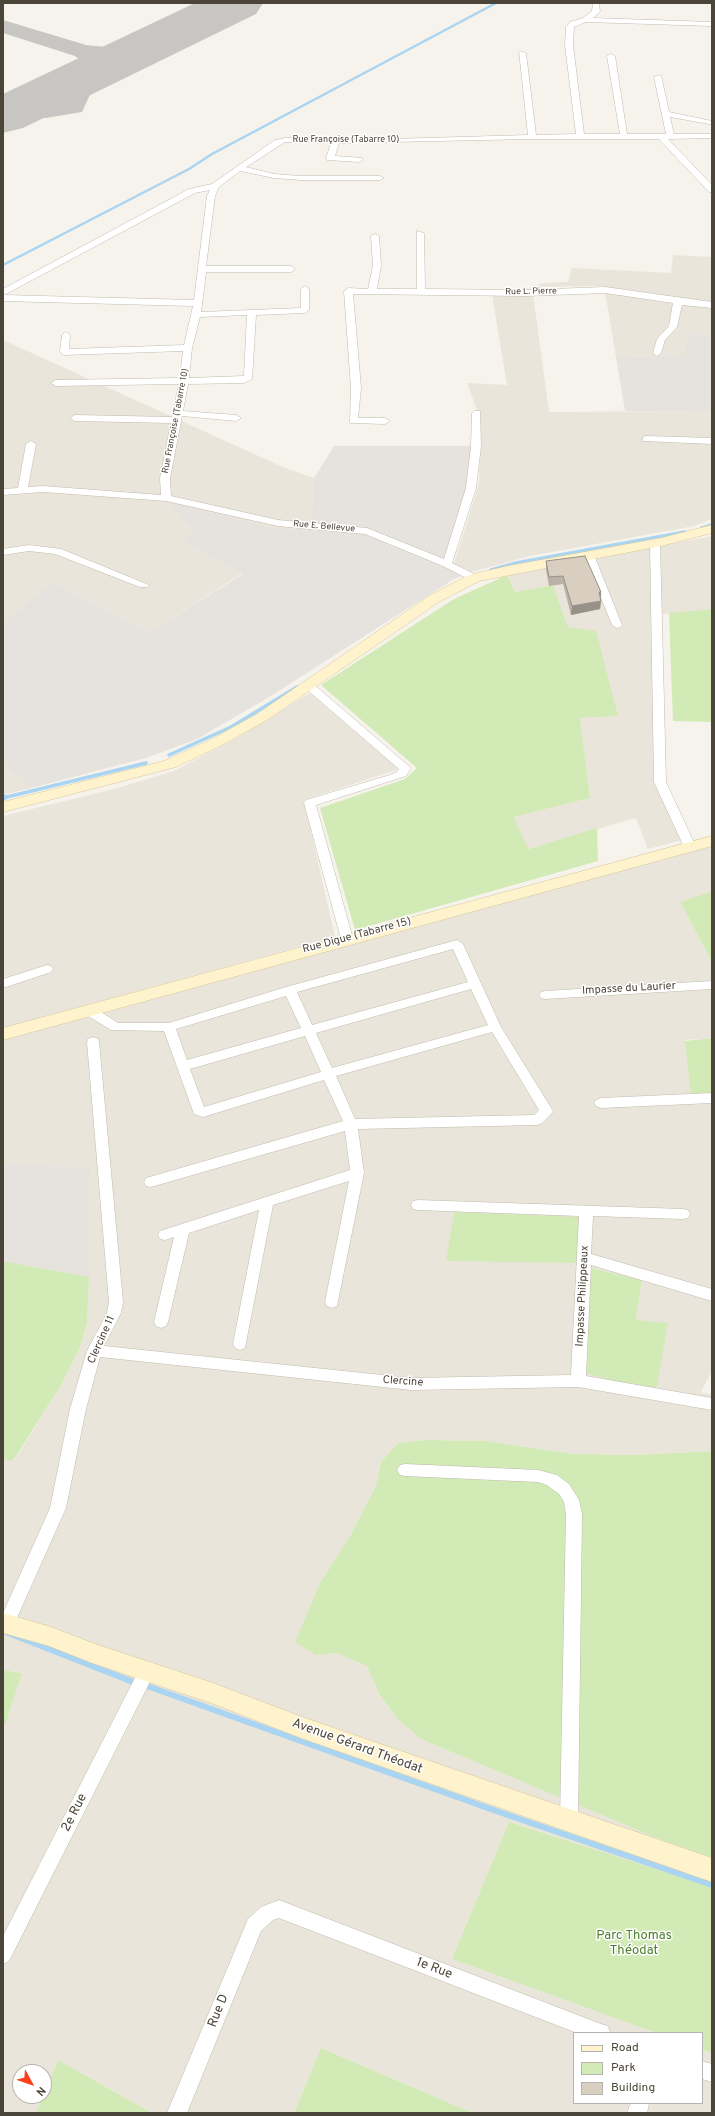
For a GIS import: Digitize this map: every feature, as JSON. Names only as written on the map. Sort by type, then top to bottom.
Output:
[{"type":"street","points":[[586,20],[596,12],[596,3]]},
{"type":"street","points":[[580,137],[569,38],[573,24],[586,20],[712,24]]},
{"type":"street","points":[[522,53],[532,137]]},
{"type":"street","points":[[611,56],[624,137]]},
{"type":"street","points":[[658,77],[670,134]]},
{"type":"street","points":[[666,114],[709,122]]},
{"type":"street","name":"Rue Françoise (Tabarre 10)","points":[[166,498],[165,478],[178,416],[188,348],[196,315],[211,196],[215,186],[224,178],[278,142],[285,140],[392,141],[532,137],[712,136]]},
{"type":"street","points":[[662,137],[712,190]]},
{"type":"street","points":[[336,140],[330,158],[360,160]]},
{"type":"street","points":[[239,168],[274,176],[301,178],[380,178]]},
{"type":"street","points":[[3,292],[192,191],[215,186]]},
{"type":"street","points":[[420,233],[421,292]]},
{"type":"street","points":[[372,292],[377,266],[375,236]]},
{"type":"street","points":[[203,269],[291,269]]},
{"type":"street","points":[[196,315],[305,310],[305,289]]},
{"type":"street","name":"Rue L. Pierre","points":[[385,421],[354,421],[356,388],[348,292],[526,293],[605,290],[678,302],[712,305]]},
{"type":"street","points":[[3,298],[197,304]]},
{"type":"street","points":[[657,354],[661,338],[673,327],[678,302]]},
{"type":"street","points":[[56,384],[184,382],[247,379],[252,312]]},
{"type":"street","points":[[66,335],[64,352],[188,348]]},
{"type":"street","points":[[447,564],[471,488],[476,446],[477,413]]},
{"type":"street","points":[[75,418],[178,416],[236,418]]},
{"type":"street","points":[[646,439],[712,440]]},
{"type":"street","points":[[23,490],[31,444]]},
{"type":"street","name":"Rue E. Bellevue","points":[[3,492],[43,489],[166,498],[278,523],[367,531],[447,564],[474,578]]},
{"type":"street","points":[[3,807],[170,764],[217,742],[262,717],[434,599],[474,578],[589,554],[655,543],[712,529]]},
{"type":"street","points":[[655,543],[660,782],[690,848]]},
{"type":"street","points":[[3,552],[29,548],[57,551],[144,585]]},
{"type":"street","points":[[589,554],[617,625]]},
{"type":"street","points":[[308,685],[405,768],[402,774],[394,777],[310,803],[347,939]]},
{"type":"street","name":"Rue Digue (Tabarre 15)","points":[[3,1034],[347,939],[712,841]]},
{"type":"street","points":[[90,1011],[116,1027],[169,1027],[290,990],[457,944],[495,1027],[546,1112],[537,1120],[350,1124],[151,1182]]},
{"type":"street","points":[[3,984],[47,969]]},
{"type":"street","points":[[183,1066],[309,1032],[475,984]]},
{"type":"street","name":"Impasse du Laurier","points":[[545,995],[712,985]]},
{"type":"street","points":[[290,990],[350,1124],[357,1173],[332,1302]]},
{"type":"street","points":[[169,1027],[199,1111],[203,1112],[328,1074],[495,1027]]},
{"type":"street","name":"Clercine 11","points":[[5,1624],[58,1508],[78,1409],[94,1351],[114,1313],[116,1302],[93,1042]]},
{"type":"street","points":[[601,1103],[712,1098]]},
{"type":"street","points":[[166,1235],[357,1173]]},
{"type":"street","points":[[240,1344],[266,1202]]},
{"type":"street","points":[[418,1205],[586,1212],[684,1214]]},
{"type":"street","name":"Impasse Philippeaux","points":[[578,1381],[586,1212]]},
{"type":"street","points":[[161,1322],[183,1229]]},
{"type":"street","points":[[585,1258],[712,1295]]},
{"type":"street","name":"Clercine","points":[[94,1351],[411,1384],[578,1381],[712,1404]]},
{"type":"street","points":[[405,1470],[538,1476],[552,1480],[564,1489],[571,1500],[574,1514],[568,1820]]},
{"type":"street","name":"Avenue Gérard Théodat","points":[[5,1624],[51,1637],[92,1653],[214,1692],[301,1727],[712,1870]]},
{"type":"street","name":"2e Rue","points":[[3,1955],[147,1671]]},
{"type":"street","name":"1e Rue","points":[[267,1913],[279,1909],[598,2032]]},
{"type":"street","name":"Rue D","points":[[176,2113],[254,1925],[267,1913]]},
{"type":"shaded area","points":[[673,255],[712,257],[712,335],[689,334],[683,356],[616,357],[604,286],[535,287],[541,283],[568,282],[572,268],[671,273]]},
{"type":"shaded area","points":[[492,294],[533,294],[549,412],[712,411],[712,519],[694,526],[530,556],[472,572],[454,564],[479,483],[481,421],[467,383],[507,385]]},
{"type":"shaded area","points":[[689,334],[712,335],[712,411],[625,411],[616,357],[683,356]]},
{"type":"shaded area","points":[[3,340],[285,468],[314,478],[311,529],[275,528],[167,502],[193,530],[185,543],[243,573],[150,632],[52,582],[3,623]]},
{"type":"shaded area","points":[[334,446],[473,446],[473,478],[443,564],[465,575],[454,579],[266,699],[197,739],[146,758],[31,788],[3,764],[3,623],[52,582],[150,632],[243,574],[184,542],[193,530],[166,501],[275,528],[311,529],[314,478]]},
{"type":"shaded area","points":[[712,536],[712,609],[654,615],[656,782],[682,840],[648,849],[636,818],[527,849],[514,817],[590,798],[580,718],[618,716],[568,627],[553,585],[515,592],[507,575]]},
{"type":"shaded area","points":[[310,693],[399,769],[304,800],[335,937],[3,1028],[3,816],[114,789],[174,771],[242,735]]},
{"type":"shaded area","points":[[3,764],[31,788],[3,795]]},
{"type":"shaded area","points":[[712,835],[712,891],[680,902],[712,962],[712,1038],[685,1040],[712,1094],[712,1371],[701,1392],[712,1395],[712,1451],[636,1455],[574,1454],[486,1441],[426,1440],[398,1443],[381,1462],[376,1486],[350,1536],[320,1583],[316,1655],[337,1653],[367,1666],[379,1694],[398,1720],[423,1740],[654,1837],[712,1858],[712,1887],[509,1822],[452,1959],[653,2032],[573,2032],[573,2104],[703,2104],[703,2050],[712,2053],[712,2113],[473,2113],[321,2048],[294,2113],[152,2113],[58,2060],[52,2075],[52,2064],[12,2064],[12,2104],[40,2104],[36,2113],[3,2113],[3,1723],[6,1723],[22,1673],[3,1670],[3,1459],[14,1461],[61,1385],[80,1347],[87,1323],[90,1168],[3,1162],[3,1031]],"holes":[[[591,1268],[642,1280],[636,1320]]]},
{"type":"shaded area","points":[[3,1162],[90,1168],[89,1277],[3,1261]]},
{"type":"green space","points":[[507,575],[515,592],[553,585],[568,627],[596,631],[618,716],[580,718],[590,798],[514,817],[528,849],[597,828],[598,861],[355,930],[320,808],[405,779],[417,768],[321,685],[454,599]]},
{"type":"green space","points":[[712,609],[712,722],[673,721],[669,613]]},
{"type":"green space","points":[[712,891],[712,962],[680,902]]},
{"type":"green space","points":[[712,1038],[712,1094],[691,1095],[685,1041]]},
{"type":"green space","points":[[454,1212],[578,1217],[580,1263],[446,1261]]},
{"type":"green space","points":[[3,1261],[89,1277],[87,1323],[80,1347],[61,1385],[13,1461],[3,1459]]},
{"type":"green space","points":[[591,1268],[642,1280],[636,1320],[668,1323],[656,1392],[585,1373]]},
{"type":"green space","points":[[426,1440],[486,1441],[574,1454],[636,1455],[712,1451],[712,1858],[654,1837],[423,1740],[398,1720],[379,1694],[367,1666],[337,1653],[316,1655],[295,1642],[320,1583],[350,1536],[376,1486],[381,1462],[398,1443]]},
{"type":"green space","points":[[3,1670],[22,1673],[6,1723],[3,1723]]},
{"type":"green space","name":"Parc Thomas Théodat","points":[[509,1822],[712,1887],[712,2053],[703,2050],[703,2032],[653,2032],[452,1959]]},
{"type":"green space","points":[[321,2048],[473,2113],[294,2113]]},
{"type":"green space","points":[[58,2060],[152,2113],[36,2113],[40,2104],[52,2104],[52,2074]]},
{"type":"building","points":[[585,556],[601,592],[599,592],[601,601],[572,606],[563,576],[549,577],[546,561]]},
{"type":"waterway","points":[[3,265],[189,169],[212,154],[496,3]]},
{"type":"waterway","points":[[702,528],[712,525]]},
{"type":"waterway","points":[[491,570],[516,563],[685,532]]},
{"type":"waterway","points":[[169,755],[231,727],[297,687]]},
{"type":"waterway","points":[[6,797],[3,798],[146,763]]},
{"type":"waterway","points":[[3,1631],[133,1682]]},
{"type":"waterway","points":[[147,1686],[499,1812],[712,1885]]},
{"type":"taxiway","points":[[3,26],[83,51]]},
{"type":"taxiway","points":[[71,83],[49,85],[31,90],[25,99],[27,104],[37,110],[46,111],[74,107],[88,75],[95,65],[94,60],[83,51]]},
{"type":"taxiway","points":[[83,51],[106,54],[134,52]]},
{"type":"runway","points":[[3,116],[237,3]]}]
